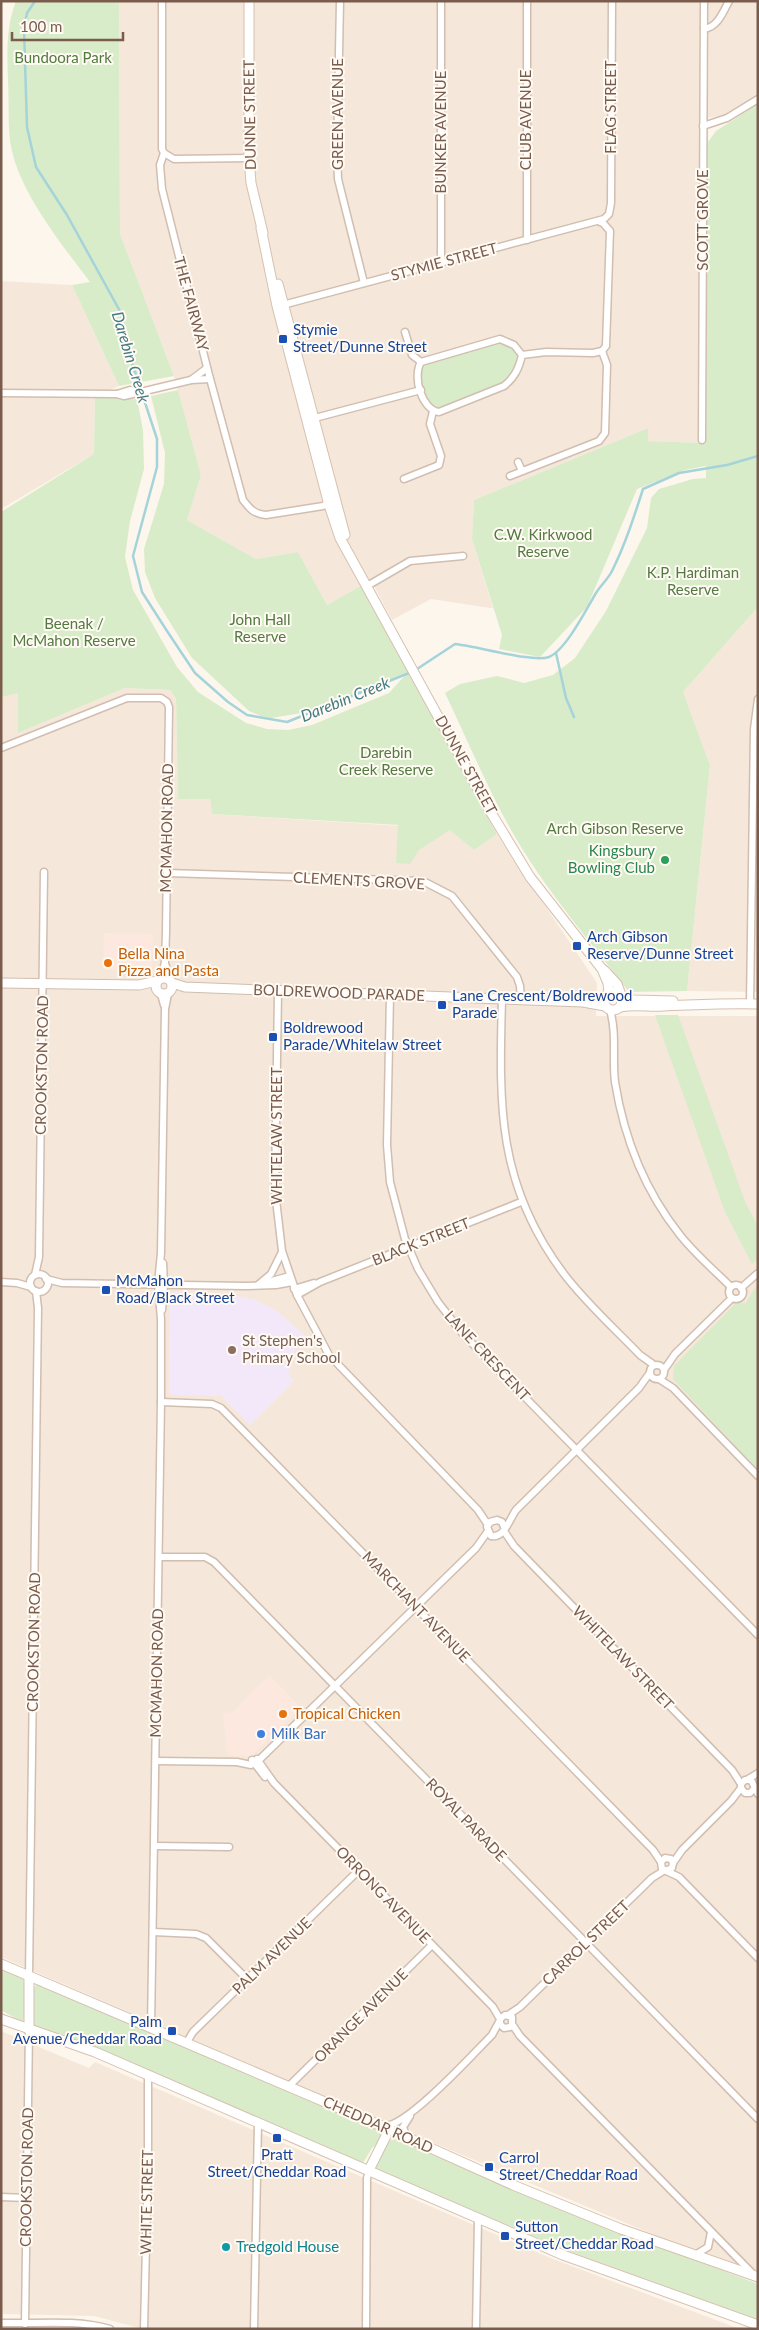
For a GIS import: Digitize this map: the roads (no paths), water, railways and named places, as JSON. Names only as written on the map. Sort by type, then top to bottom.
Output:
[{"type":"main road","name":"DUNNE STREET","points":[[249,1],[250,183],[311,419],[334,493],[348,550]]},
{"type":"main road","name":"DUNNE STREET","points":[[311,419],[328,503],[340,538],[487,804],[530,877],[602,969],[614,980],[621,996]]},
{"type":"main road","name":"DUNNE STREET","points":[[602,969],[608,983],[611,1004]]},
{"type":"main road","name":"BOLDREWOOD PARADE","points":[[1,983],[139,985],[660,1006],[754,1004]]},
{"type":"main road","name":"BOLDREWOOD PARADE","points":[[611,1004],[615,992],[634,1000],[660,1000],[700,1004]]},
{"type":"main road","points":[[611,1004],[621,996]]},
{"type":"main road","name":"CHEDDAR ROAD","points":[[1,1964],[290,2086],[513,2185],[621,2229],[757,2277]]},
{"type":"main road","points":[[29,1976],[29,2030]]},
{"type":"main road","points":[[1,2019],[95,2052],[148,2074],[426,2194],[478,2219],[624,2278],[758,2325]]},
{"type":"main road","points":[[369,2170],[386,2136],[386,2131],[382,2126]]},
{"type":"street","name":"THE FAIRWAY","points":[[162,1],[162,149],[164,153],[160,165],[162,189],[207,368],[243,500],[251,510],[266,515],[323,506],[328,503]]},
{"type":"street","name":"GREEN AVENUE","points":[[340,1],[338,179],[364,283]]},
{"type":"street","name":"BUNKER AVENUE","points":[[441,1],[441,263]]},
{"type":"street","name":"CLUB AVENUE","points":[[527,1],[527,240]]},
{"type":"street","name":"FLAG STREET","points":[[609,214],[612,1]]},
{"type":"street","name":"SCOTT GROVE","points":[[702,440],[704,1]]},
{"type":"street","points":[[704,30],[718,21],[729,1]]},
{"type":"street","points":[[703,126],[727,118],[758,99]]},
{"type":"street","points":[[164,153],[174,159],[249,158]]},
{"type":"street","name":"STYMIE STREET","points":[[281,305],[600,222],[609,214]]},
{"type":"street","points":[[522,355],[602,351],[606,346],[610,231],[604,223],[600,222]]},
{"type":"street","points":[[405,332],[412,355],[421,362]]},
{"type":"street","points":[[421,362],[500,339],[514,344],[522,355]]},
{"type":"street","points":[[510,476],[599,441],[605,433],[607,365],[602,351]]},
{"type":"street","points":[[433,412],[439,412],[504,386],[511,381],[518,369],[522,355]]},
{"type":"street","points":[[421,362],[418,373],[421,390],[424,401],[433,412]]},
{"type":"street","points":[[191,380],[202,374],[207,368]]},
{"type":"street","points":[[1,393],[117,394],[127,396],[191,380],[210,379]]},
{"type":"street","points":[[311,419],[421,390]]},
{"type":"street","points":[[404,479],[438,465],[441,456],[430,424],[433,412]]},
{"type":"street","points":[[518,462],[522,471]]},
{"type":"street","points":[[328,503],[331,501],[334,493]]},
{"type":"street","points":[[367,586],[410,562],[463,556]]},
{"type":"street","name":"MCMAHON ROAD","points":[[1,748],[127,698],[161,698],[167,702],[169,707],[164,986],[154,1932],[151,2027]]},
{"type":"street","points":[[754,1004],[754,713],[758,699]]},
{"type":"street","name":"CROOKSTON ROAD","points":[[29,1976],[38,1308],[38,1289],[33,1276],[39,1257],[44,872]]},
{"type":"street","name":"CLEMENTS GROVE","points":[[167,872],[423,881],[452,896],[517,977],[521,1000]]},
{"type":"street","name":"WHITELAW STREET","points":[[278,991],[275,1191],[282,1252],[293,1285],[329,1355],[478,1510],[488,1528],[496,1537],[514,1546]]},
{"type":"street","name":"LANE CRESCENT","points":[[390,995],[388,1155],[390,1182],[408,1247],[438,1302],[462,1333],[758,1635]]},
{"type":"street","points":[[502,999],[501,1106],[506,1150],[521,1202],[538,1236],[566,1276],[656,1372],[758,1476]]},
{"type":"street","points":[[611,1004],[614,1032],[615,1081],[624,1132],[641,1173],[664,1213],[682,1236],[730,1287],[729,1292],[732,1298]]},
{"type":"street","name":"BLACK STREET","points":[[38,1289],[62,1283],[293,1285],[320,1282],[521,1202]]},
{"type":"street","points":[[258,1285],[271,1274],[280,1260],[282,1252]]},
{"type":"street","name":"CROOKSTON ROAD","points":[[38,1289],[45,1277],[39,1257]]},
{"type":"street","points":[[741,1288],[758,1273]]},
{"type":"street","points":[[17,1282],[33,1276]]},
{"type":"street","name":"BLACK STREET","points":[[33,1276],[45,1277],[62,1283]]},
{"type":"street","points":[[1,1282],[17,1282],[38,1289]]},
{"type":"street","points":[[156,1761],[237,1762],[257,1760],[476,1548],[496,1537],[504,1529],[516,1510],[732,1298],[740,1298],[743,1294],[741,1288],[735,1285],[730,1287]]},
{"type":"street","name":"MARCHANT AVENUE","points":[[161,1402],[212,1404],[221,1408],[758,1958]]},
{"type":"street","name":"WHITELAW STREET","points":[[478,1510],[497,1520],[514,1546],[749,1786],[758,1799]]},
{"type":"street","points":[[476,1548],[488,1528],[497,1520],[516,1510]]},
{"type":"street","name":"ROYAL PARADE","points":[[159,1557],[205,1557],[214,1562],[758,2119]]},
{"type":"street","name":"ORRONG AVENUE","points":[[257,1760],[264,1777],[274,1784],[359,1870],[757,2277]]},
{"type":"street","name":"CARROL STREET","points":[[382,2126],[397,2124],[416,2109],[731,1801],[749,1786],[758,1773]]},
{"type":"street","points":[[154,1846],[229,1847]]},
{"type":"street","name":"PALM AVENUE","points":[[187,2042],[193,2032],[359,1870]]},
{"type":"street","points":[[154,1932],[196,1934],[206,1938],[248,1980]]},
{"type":"street","name":"ORANGE AVENUE","points":[[290,2086],[432,1946]]},
{"type":"street","name":"CROOKSTON ROAD","points":[[26,2324],[29,2030]]},
{"type":"street","name":"WHITE STREET","points":[[144,2329],[148,2074]]},
{"type":"street","name":"CARROL STREET","points":[[407,2138],[403,2127],[416,2109]]},
{"type":"street","points":[[254,2329],[258,2122]]},
{"type":"street","points":[[366,2329],[367,2178],[369,2170]]},
{"type":"street","points":[[1,2197],[27,2198]]},
{"type":"street","points":[[476,2329],[478,2219]]},
{"type":"street","points":[[694,2256],[708,2247],[711,2232]]},
{"type":"street","points":[[1,2323],[94,2324],[110,2329]]},
{"type":"waterway","name":"Darebin Creek","points":[[35,1],[27,13],[24,29],[27,127],[36,167],[67,215],[121,313],[129,354],[157,439],[157,467],[133,556],[142,592],[195,673],[228,702],[247,715],[287,722],[414,671],[455,644],[531,658],[549,657],[556,653],[569,638],[596,593],[609,577],[625,541],[643,489],[679,473],[727,465],[758,456]]},
{"type":"waterway","points":[[556,653],[566,698],[574,717]]},
{"type":"place","name":"Stymie Street/Dunne Street","points":[[283,339]]},
{"type":"place","name":"Kingsbury Bowling Club","points":[[665,860]]},
{"type":"place","name":"Arch Gibson Reserve/Dunne Street","points":[[577,946]]},
{"type":"place","name":"Bella Nina Pizza and Pasta","points":[[108,963]]},
{"type":"place","name":"Lane Crescent/Boldrewood Parade","points":[[442,1005]]},
{"type":"place","name":"Boldrewood Parade/Whitelaw Street","points":[[273,1037]]},
{"type":"place","name":"McMahon Road/Black Street","points":[[106,1290]]},
{"type":"place","name":"St Stephen's Primary School","points":[[232,1350]]},
{"type":"place","name":"Tropical Chicken","points":[[283,1714]]},
{"type":"place","name":"Milk Bar","points":[[261,1734]]},
{"type":"place","name":"Palm Avenue/Cheddar Road","points":[[172,2031]]},
{"type":"place","name":"Pratt Street/Cheddar Road","points":[[277,2138]]},
{"type":"place","name":"Carrol Street/Cheddar Road","points":[[489,2167]]},
{"type":"place","name":"Sutton Street/Cheddar Road","points":[[505,2236]]},
{"type":"place","name":"Tredgold House","points":[[226,2247]]},
{"type":"park label","name":"Bundoora Park","points":[[63,58]]},
{"type":"park label","name":"C.W. Kirkwood Reserve","points":[[543,544]]},
{"type":"park label","name":"K.P. Hardiman Reserve","points":[[693,582]]},
{"type":"park label","name":"John Hall Reserve","points":[[260,628]]},
{"type":"park label","name":"Beenak / McMahon Reserve","points":[[74,632]]},
{"type":"park label","name":"Darebin Creek Reserve","points":[[386,762]]},
{"type":"park label","name":"Arch Gibson Reserve","points":[[615,829]]}]
